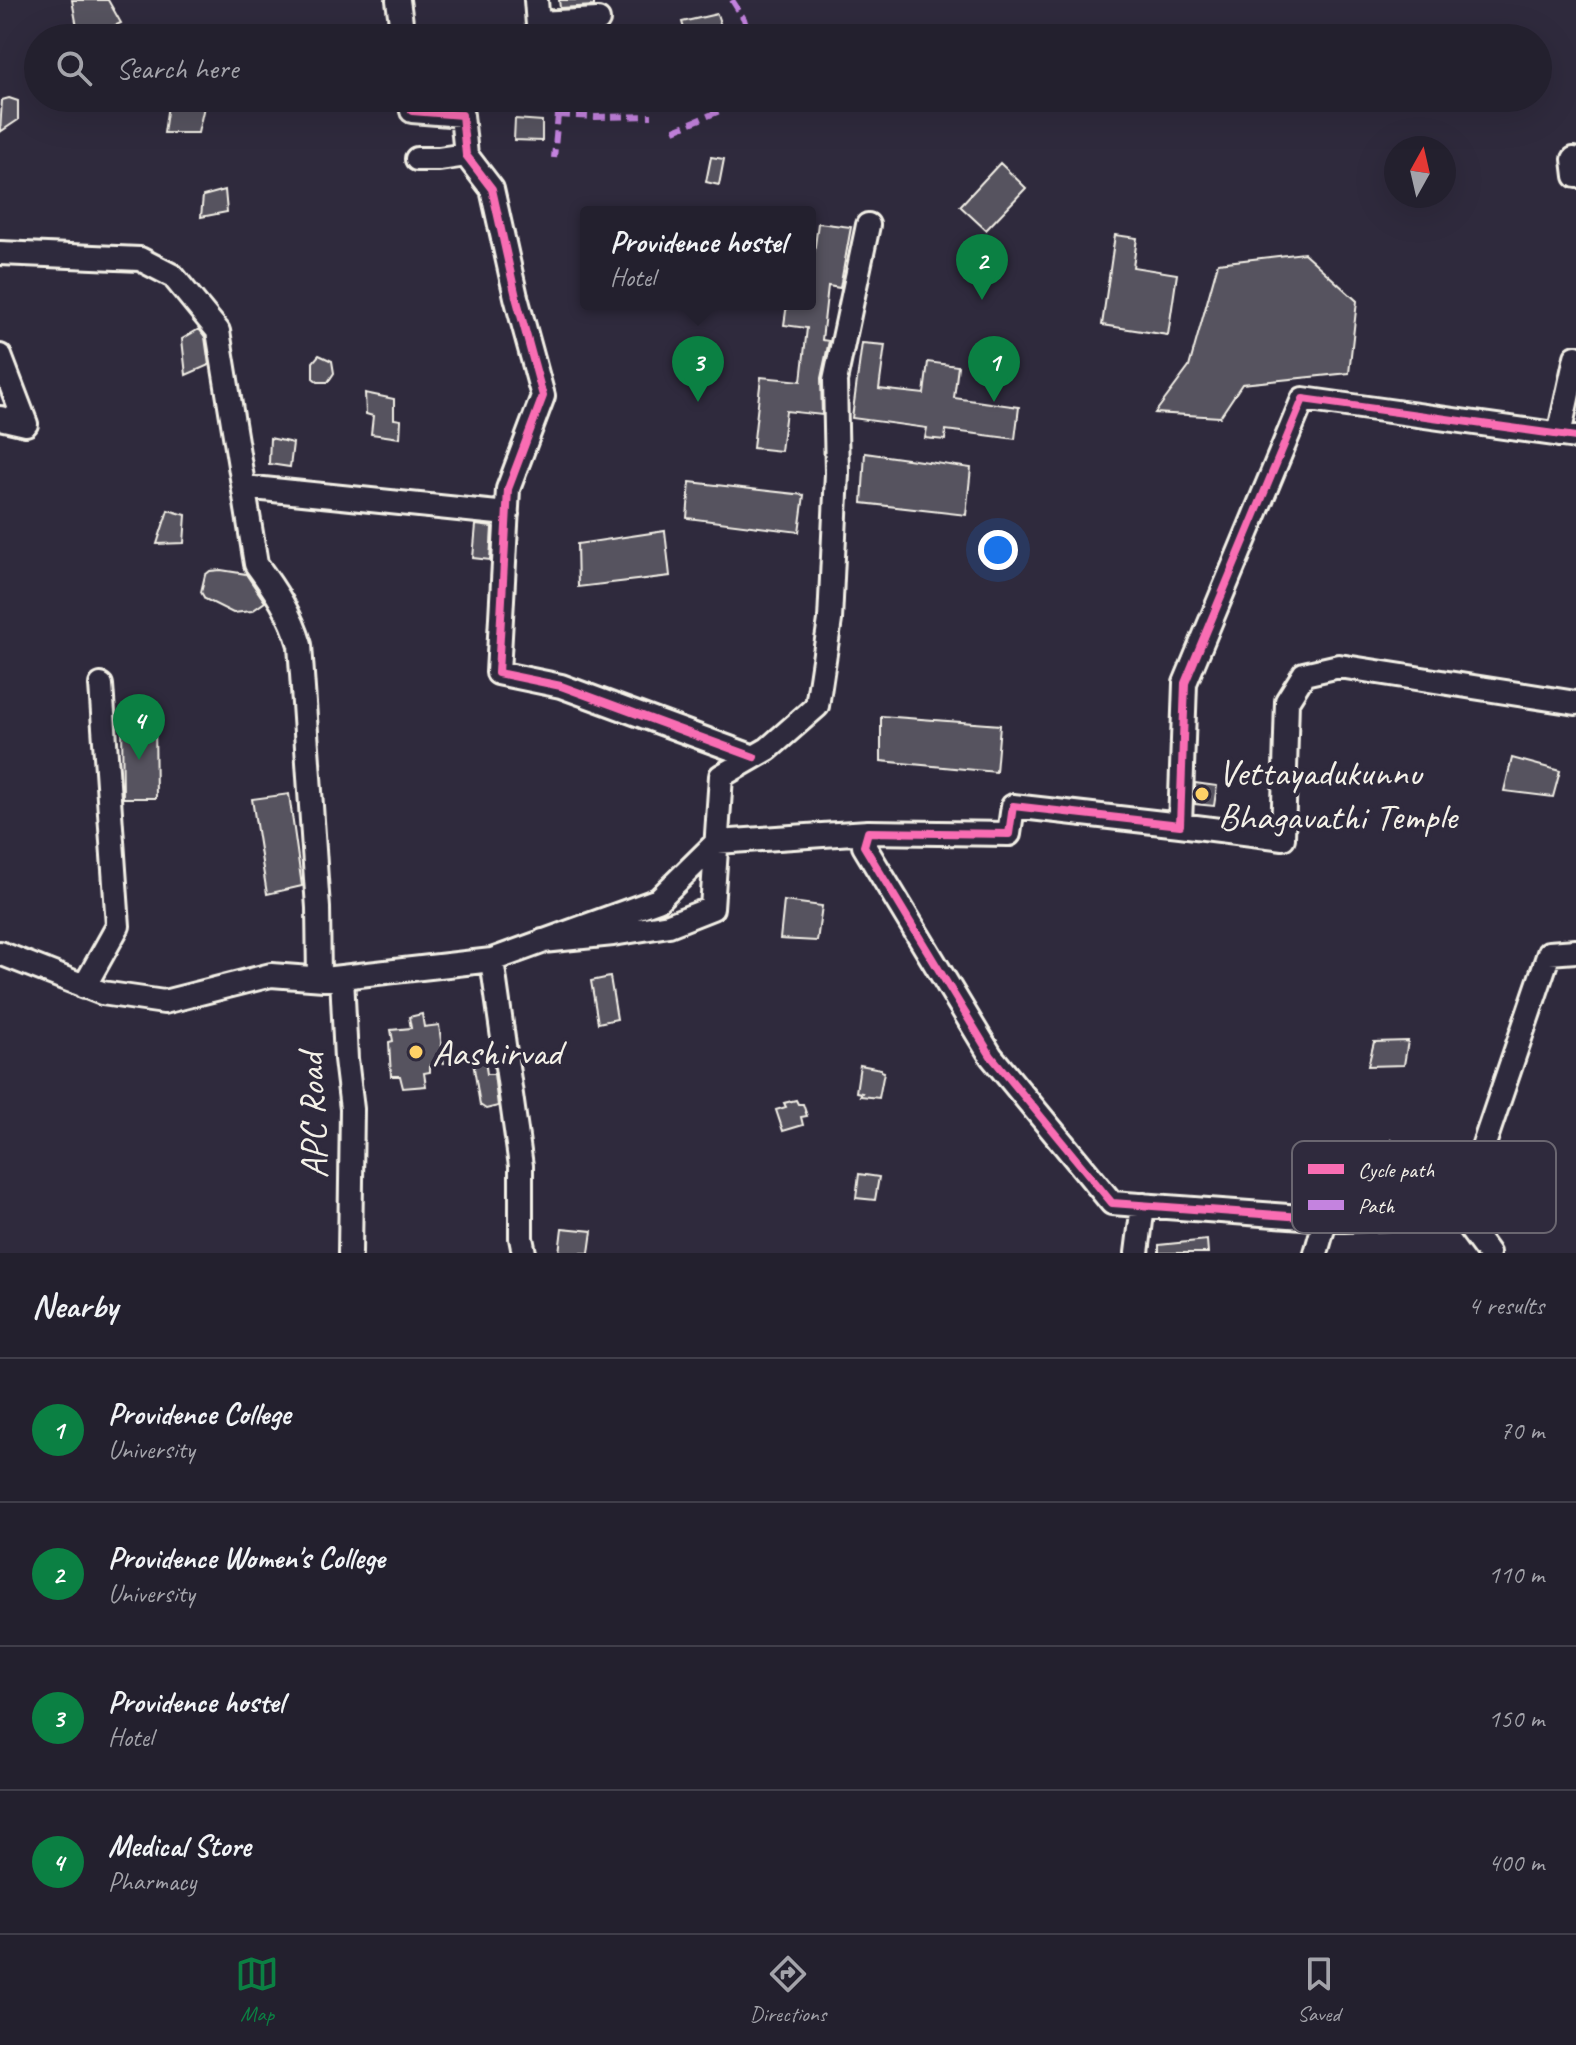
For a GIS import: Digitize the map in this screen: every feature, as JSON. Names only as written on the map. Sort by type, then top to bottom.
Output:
[{"type":"street","points":[[398,0],[401,24]]},
{"type":"street","points":[[536,0],[538,24]]},
{"type":"street","points":[[576,24],[598,20]]},
{"type":"street","points":[[424,112],[462,115],[466,155],[492,189],[516,297],[543,396],[508,489],[498,673],[561,686],[754,757]]},
{"type":"street","points":[[417,159],[466,155]]},
{"type":"street","points":[[543,941],[669,925],[712,908],[721,776],[768,749],[817,706],[830,620],[837,473],[835,381],[868,225]]},
{"type":"street","points":[[0,253],[140,259],[173,276],[218,331],[256,564],[277,592],[294,625],[300,645],[318,908],[319,978]]},
{"type":"street","points":[[0,356],[26,424],[0,418]]},
{"type":"street","points":[[1180,825],[1185,683],[1303,399],[1568,436],[1576,357]]},
{"type":"street","points":[[244,487],[507,514]]},
{"type":"street","points":[[0,953],[102,993],[164,1002],[271,975],[342,977],[492,960],[658,900],[717,842],[868,832],[1009,834],[1013,806],[1283,838],[1287,701],[1304,674],[1339,666],[1576,703]]},
{"type":"street","points":[[84,987],[118,926],[101,685]]},
{"type":"street","points":[[868,832],[864,846],[991,1056],[1112,1203],[1292,1216]]},
{"type":"street","points":[[1485,1141],[1549,953],[1576,951]]},
{"type":"street","points":[[492,960],[521,1166],[521,1238],[524,1253]]},
{"type":"street","name":"APC Road","points":[[342,977],[352,1109],[350,1253]]},
{"type":"street","points":[[1137,1253],[1143,1205]]},
{"type":"street","points":[[1316,1253],[1322,1233]]},
{"type":"street","points":[[1473,1233],[1488,1253]]},
{"type":"building","points":[[72,0],[108,0],[121,23],[119,24],[76,24]]},
{"type":"building","points":[[559,0],[594,0],[594,6],[560,8]]},
{"type":"building","points":[[717,14],[720,24],[683,24]]},
{"type":"building","points":[[9,98],[18,101],[18,120],[0,132],[2,100]]},
{"type":"building","points":[[167,112],[203,112],[198,133],[164,133]]},
{"type":"building","points":[[515,119],[542,121],[542,141],[514,140]]},
{"type":"building","points":[[711,157],[724,159],[719,185],[706,182]]},
{"type":"building","points":[[1000,163],[1026,188],[986,230],[960,206]]},
{"type":"building","points":[[225,190],[227,212],[201,217],[203,196]]},
{"type":"building","points":[[818,223],[851,227],[840,288],[828,286],[822,340],[829,341],[821,378],[822,415],[786,411],[781,451],[753,448],[761,377],[801,381],[807,328],[784,325],[786,310],[816,310]]},
{"type":"building","points":[[1115,235],[1137,238],[1133,267],[1177,274],[1168,335],[1102,325]]},
{"type":"building","points":[[1304,253],[1357,301],[1349,373],[1242,384],[1220,417],[1155,413],[1189,367],[1218,263]]},
{"type":"building","points":[[199,329],[205,337],[209,365],[186,375],[182,339]]},
{"type":"building","points":[[862,343],[885,345],[879,389],[924,394],[928,362],[958,366],[954,398],[1019,407],[1015,439],[946,430],[945,440],[925,438],[927,428],[852,418]]},
{"type":"building","points":[[319,355],[332,361],[334,373],[328,382],[318,382],[313,378],[313,362]]},
{"type":"building","points":[[365,393],[394,399],[394,419],[401,420],[400,438],[371,434],[373,416],[366,414]]},
{"type":"building","points":[[270,438],[293,443],[290,467],[269,464]]},
{"type":"building","points":[[865,453],[971,468],[966,515],[862,503]]},
{"type":"building","points":[[690,482],[804,495],[799,532],[687,518]]},
{"type":"building","points":[[168,510],[186,515],[184,543],[157,544]]},
{"type":"building","points":[[476,525],[492,527],[490,560],[473,558]]},
{"type":"building","points":[[665,531],[670,576],[578,587],[577,544]]},
{"type":"building","points":[[221,570],[246,574],[265,602],[252,611],[233,613],[205,599],[201,592],[205,575]]},
{"type":"building","points":[[881,716],[1000,725],[996,772],[881,761]]},
{"type":"building","points":[[155,722],[156,798],[123,798],[122,723]]},
{"type":"building","points":[[1512,758],[1560,771],[1553,797],[1504,791]]},
{"type":"building","name":"Vettayadukunnu Bhagavathi Temple","points":[[1195,783],[1217,786],[1214,806],[1195,804]]},
{"type":"building","points":[[289,794],[302,886],[267,894],[252,799]]},
{"type":"building","points":[[784,901],[822,906],[817,941],[780,939]]},
{"type":"building","points":[[610,977],[617,1019],[598,1023],[591,981]]},
{"type":"building","name":"Aashirvad","points":[[422,1014],[424,1027],[439,1025],[444,1063],[430,1065],[430,1072],[424,1073],[426,1086],[403,1088],[400,1076],[391,1076],[391,1030],[411,1028],[409,1017]]},
{"type":"building","points":[[1408,1041],[1404,1065],[1368,1066],[1374,1042]]},
{"type":"building","points":[[485,1061],[487,1074],[494,1074],[498,1106],[486,1109],[480,1105],[473,1062]]},
{"type":"building","points":[[860,1065],[884,1072],[879,1098],[860,1096],[862,1093],[856,1092]]},
{"type":"building","points":[[796,1100],[798,1104],[803,1104],[807,1116],[801,1117],[803,1125],[783,1131],[776,1110],[786,1107],[784,1103]]},
{"type":"building","points":[[859,1174],[879,1177],[875,1200],[856,1198]]},
{"type":"building","points":[[562,1228],[592,1231],[589,1253],[559,1253]]},
{"type":"building","points":[[1207,1240],[1208,1253],[1159,1253],[1159,1245]]},
{"type":"marked path","points":[[732,0],[745,24]]},
{"type":"marked path","points":[[554,158],[556,112]]},
{"type":"marked path","points":[[674,130],[717,112]]},
{"type":"marked path","points":[[558,115],[652,116]]},
{"type":"cycle path","points":[[424,112],[462,115],[466,155],[492,189],[516,297],[543,396],[508,489],[498,673],[561,686],[754,757]]},
{"type":"cycle path","points":[[1292,1216],[1112,1203],[991,1056],[864,846],[868,832],[1009,834],[1013,806],[1180,825],[1185,683],[1303,399],[1576,437]]},
{"type":"place","name":"Providence Women's College","points":[[982,300]]},
{"type":"place","name":"Providence hostel","points":[[698,402]]},
{"type":"place","name":"Providence College","points":[[994,402]]},
{"type":"place","name":"Medical Store","points":[[139,760]]},
{"type":"place","name":"Vettayadukunnu Bhagavathi Temple","points":[[1202,794]]},
{"type":"place","name":"Aashirvad","points":[[416,1052]]}]
